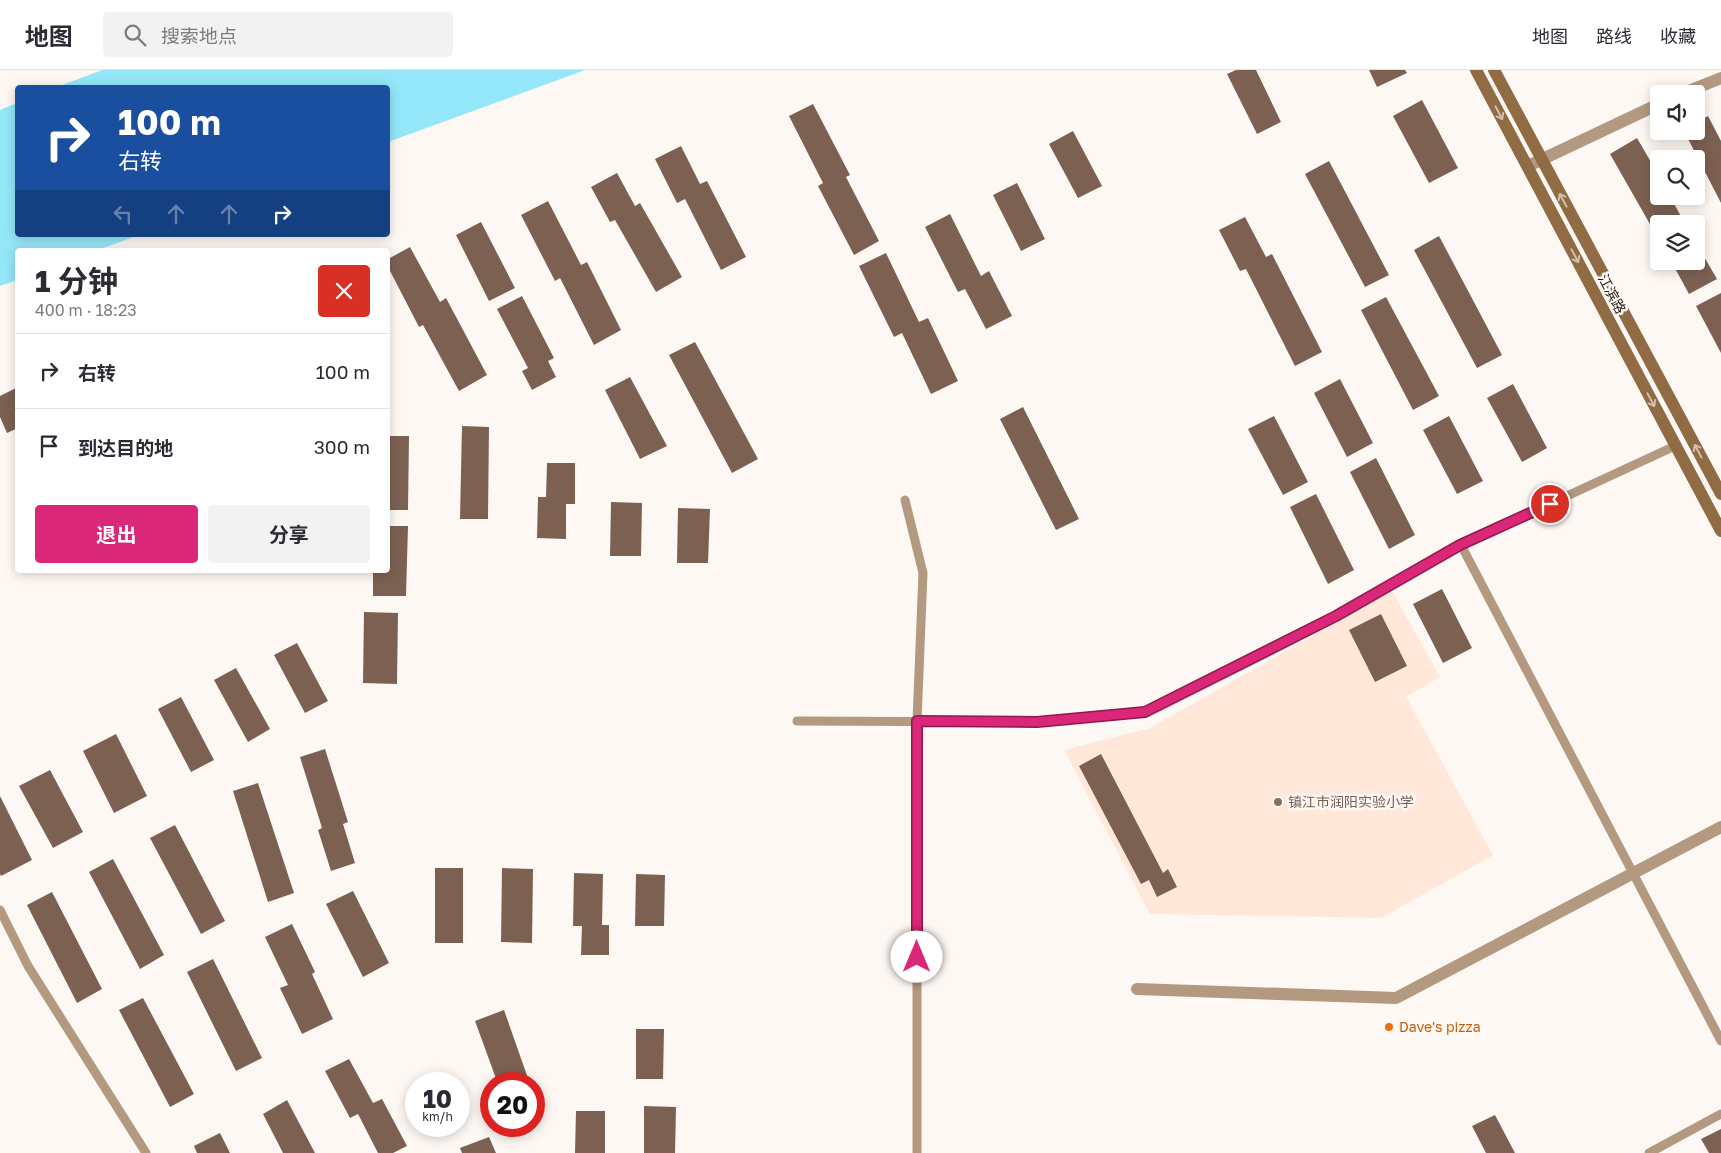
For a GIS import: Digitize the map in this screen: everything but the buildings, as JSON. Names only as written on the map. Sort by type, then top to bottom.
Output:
[{"type":"main road","name":"江滨路","points":[[1476,70],[1721,531]]},
{"type":"main road","name":"江滨路","points":[[1494,70],[1721,494]]},
{"type":"street","points":[[1704,85],[1721,78]]},
{"type":"street","points":[[1528,166],[1650,108]]},
{"type":"street","points":[[1137,989],[1396,998],[1721,827]]},
{"type":"lane","points":[[797,721],[1037,722],[1145,712],[1336,616],[1460,545],[1675,446]]},
{"type":"lane","points":[[904,500],[923,573],[917,721],[917,1153]]},
{"type":"lane","points":[[1460,545],[1721,1041]]},
{"type":"lane","points":[[0,910],[28,966],[146,1153]]},
{"type":"lane","points":[[1649,1153],[1721,1114]]},
{"type":"shaded area","name":"镇江市润阳实验小学","points":[[1392,591],[1440,677],[1406,697],[1493,855],[1381,918],[1150,914],[1064,750],[1150,728]]},
{"type":"water","points":[[102,70],[585,70],[390,141],[390,85],[62,85]]},
{"type":"water","points":[[15,104],[15,237],[134,237],[103,248],[15,248],[15,281],[0,286],[0,110]]},
{"type":"place","name":"镇江市润阳实验小学","points":[[1278,802]]},
{"type":"place","name":"Dave's pizza","points":[[1389,1027]]},
{"type":"route","points":[[917,957],[917,721],[1037,722],[1145,712],[1336,616],[1460,545],[1550,504]]}]
